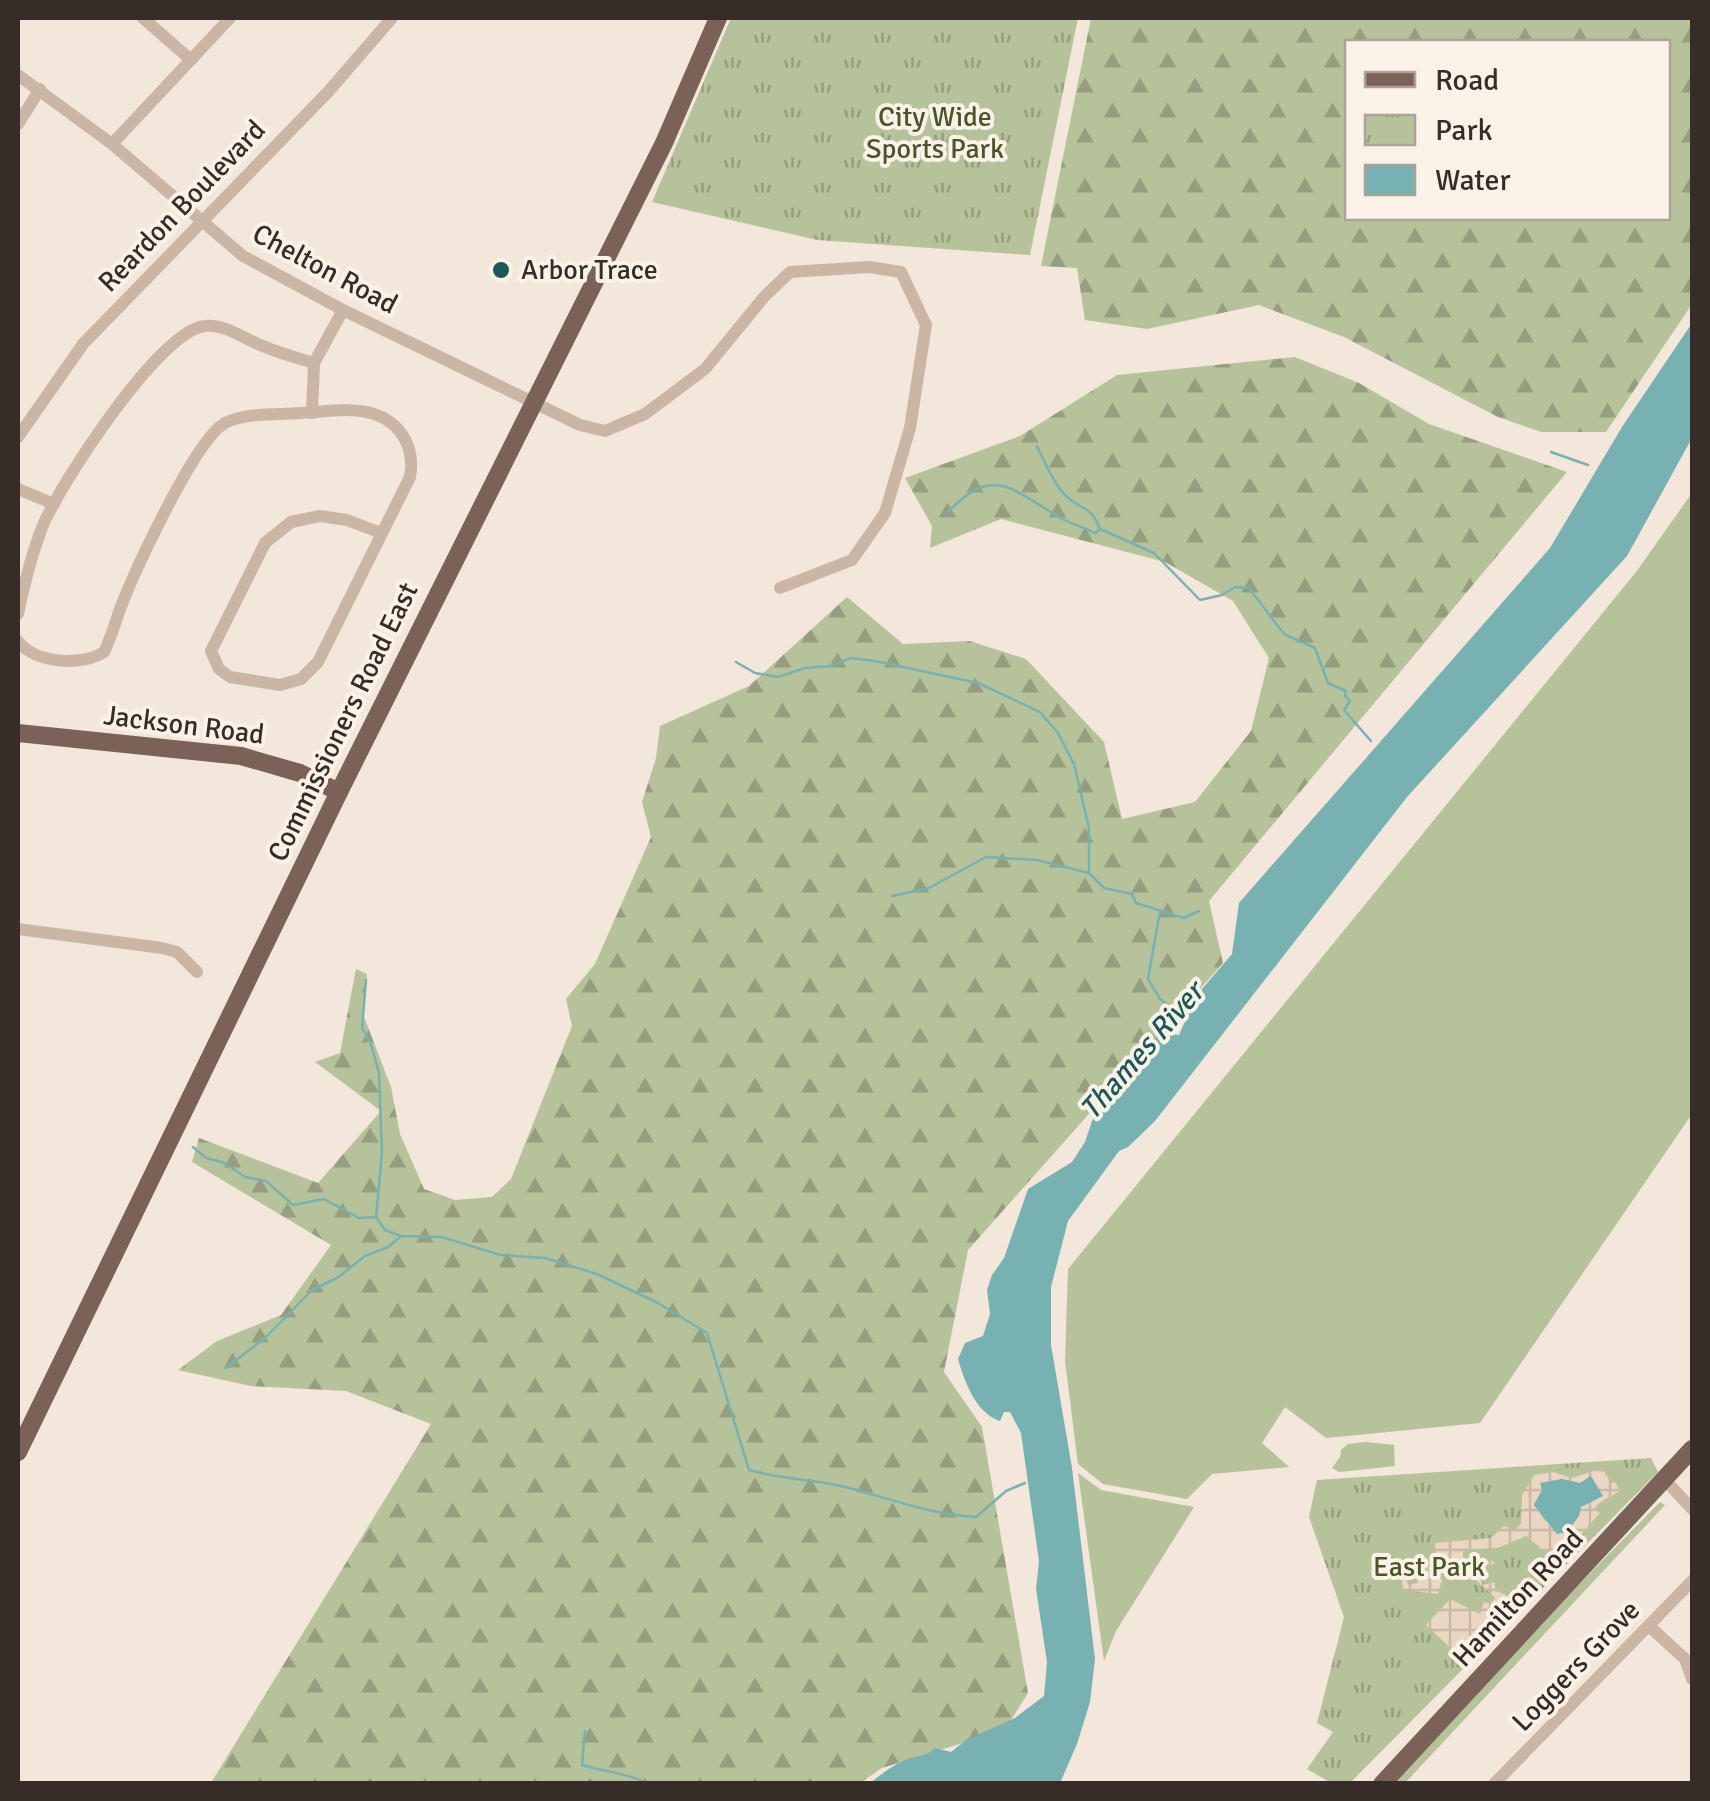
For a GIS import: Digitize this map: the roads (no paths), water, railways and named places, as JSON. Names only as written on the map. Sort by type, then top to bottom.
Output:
[{"type":"main road","name":"Commissioners Road East","points":[[18,1452],[339,792],[664,143],[718,18]]},
{"type":"main road","name":"Jackson Road","points":[[18,733],[241,756],[300,773],[339,792]]},
{"type":"main road","name":"Hamilton Road","points":[[1382,1784],[1692,1449]]},
{"type":"street","points":[[143,18],[190,60]]},
{"type":"street","points":[[112,144],[230,18]]},
{"type":"street","name":"Reardon Boulevard","points":[[18,437],[83,344],[369,48],[392,18]]},
{"type":"street","name":"Chelton Road","points":[[18,75],[112,144],[242,256],[343,310],[580,425],[605,431],[644,414],[705,369],[764,297],[790,272],[869,267],[901,272],[926,325],[910,428],[885,513],[852,560],[780,588]]},
{"type":"street","points":[[18,124],[40,89]]},
{"type":"street","points":[[312,413],[314,363],[343,310]]},
{"type":"street","points":[[18,614],[43,526],[54,504],[96,432],[172,344],[200,326],[218,326],[264,347],[314,363]]},
{"type":"street","points":[[18,641],[30,654],[62,659],[86,660],[104,652],[134,578],[203,444],[226,423],[247,417],[312,413],[376,414],[406,438],[413,463],[410,476],[318,662],[300,679],[280,685],[230,677],[220,669],[211,651],[265,543],[291,522],[320,516],[348,520],[381,534]]},
{"type":"street","points":[[18,489],[54,504]]},
{"type":"street","points":[[18,928],[162,948],[176,952],[197,972]]},
{"type":"street","points":[[1666,1481],[1692,1509]]},
{"type":"street","name":"Loggers Grove","points":[[1494,1784],[1692,1581]]},
{"type":"street","points":[[1649,1626],[1685,1659],[1692,1679]]},
{"type":"water","points":[[1692,323],[1692,438],[1627,556],[1407,797],[1155,1121],[1119,1151],[1068,1221],[1051,1287],[1051,1345],[1072,1468],[1095,1659],[1090,1702],[1060,1783],[870,1783],[899,1763],[935,1748],[951,1752],[966,1740],[1015,1718],[1044,1696],[1047,1662],[1036,1589],[1039,1561],[1021,1433],[1010,1412],[1004,1412],[1000,1421],[978,1404],[958,1359],[965,1343],[983,1336],[990,1314],[987,1290],[1004,1258],[1028,1189],[1072,1162],[1085,1142],[1094,1115],[1145,1056],[1159,1032],[1179,1035],[1196,996],[1232,954],[1239,903],[1550,548],[1622,427]]},
{"type":"water","points":[[1591,1476],[1603,1496],[1581,1507],[1567,1532],[1557,1534],[1534,1505],[1542,1490],[1540,1483],[1562,1479],[1580,1483]]},
{"type":"waterway","points":[[1037,446],[1061,491],[1090,512],[1100,529],[1154,553],[1200,600],[1235,587],[1249,588],[1284,634],[1315,648],[1328,683],[1346,691],[1350,701],[1344,710],[1371,741]]},
{"type":"waterway","points":[[1551,452],[1588,465]]},
{"type":"waterway","points":[[946,514],[976,490],[1001,486],[1066,521],[1095,533],[1099,530]]},
{"type":"waterway","points":[[736,662],[755,673],[778,677],[851,658],[875,661],[978,683],[1040,712],[1058,733],[1074,764],[1089,828],[1089,873],[1104,888],[1132,894],[1136,903],[1184,918],[1199,911]]},
{"type":"waterway","points":[[892,896],[929,888],[986,857],[1037,860],[1089,873]]},
{"type":"waterway","name":"Thames River","points":[[1160,911],[1148,979],[1160,999],[1187,1019]]},
{"type":"waterway","points":[[366,980],[362,1028],[379,1073],[382,1153],[376,1217],[385,1230],[401,1236],[442,1237],[500,1255],[545,1258],[597,1274],[658,1303],[707,1333],[749,1470],[976,1517],[1006,1491],[1025,1483]]},
{"type":"waterway","points":[[193,1147],[206,1158],[225,1163],[245,1177],[266,1181],[293,1205],[324,1199],[359,1218],[376,1217]]},
{"type":"waterway","points":[[226,1368],[267,1336],[312,1290],[400,1237]]},
{"type":"waterway","points":[[585,1731],[582,1765],[650,1784]]},
{"type":"place","name":"Arbor Trace","points":[[501,270]]},
{"type":"park label","name":"City Wide Sports Park","points":[[935,133]]},
{"type":"park label","name":"East Park","points":[[1429,1567]]}]
